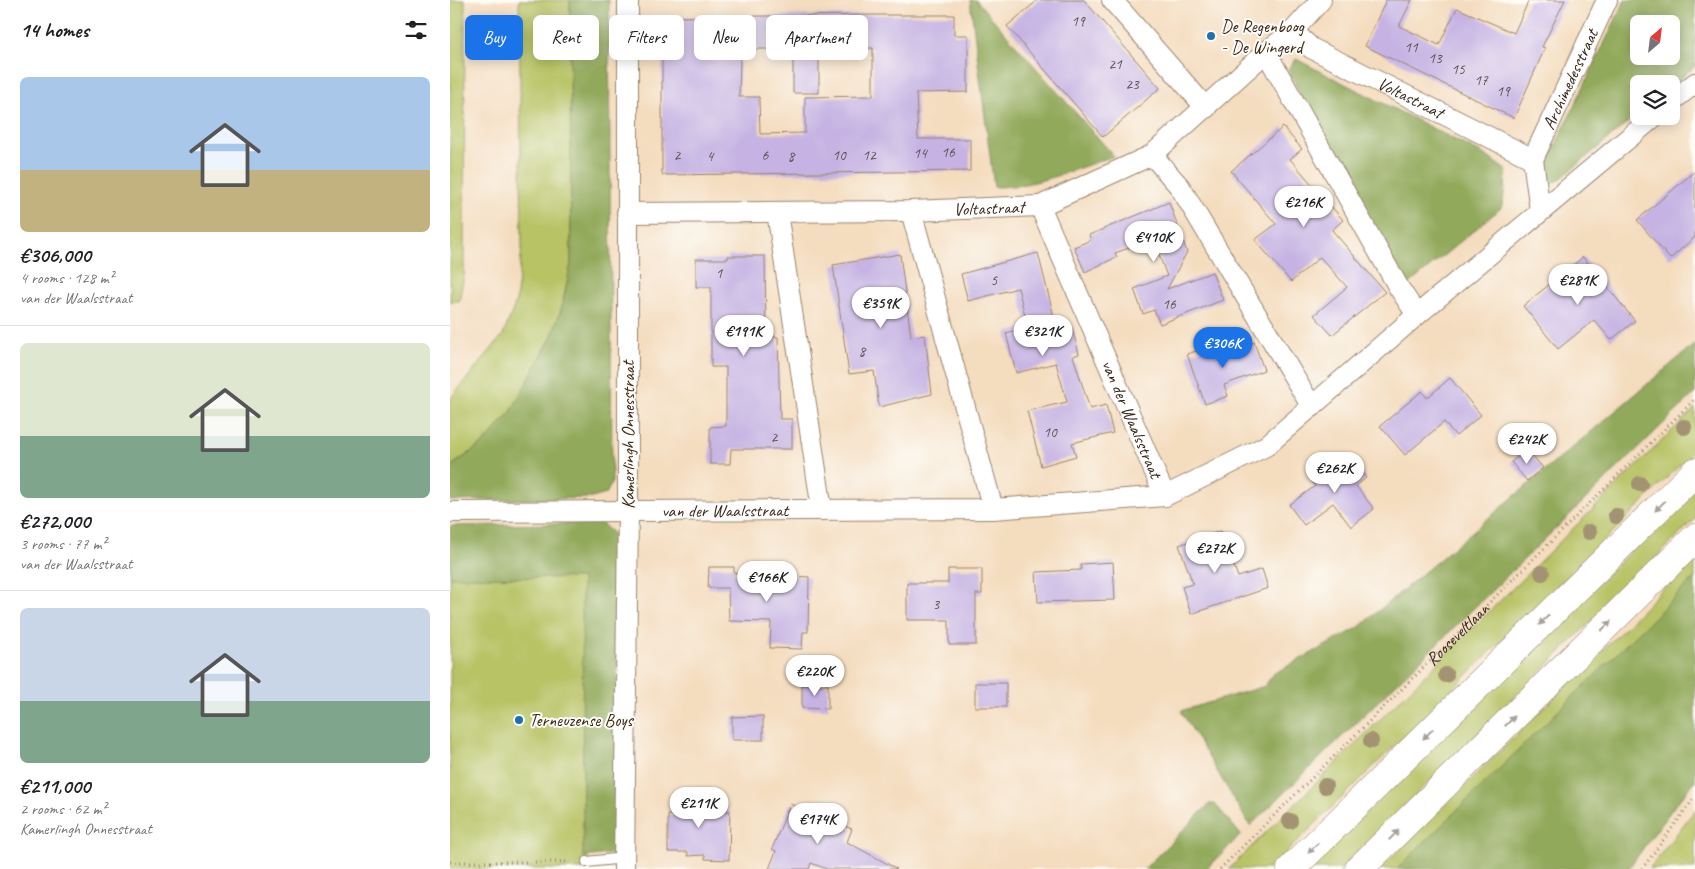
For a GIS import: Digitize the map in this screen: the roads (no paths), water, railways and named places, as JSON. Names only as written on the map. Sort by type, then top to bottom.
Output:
[{"type":"main road","points":[[1291,869],[1695,472]]},
{"type":"main road","points":[[1359,869],[1695,538]]},
{"type":"street","name":"Kamerlingh Onnesstraat","points":[[624,864],[628,510],[628,0]]},
{"type":"street","points":[[1112,0],[1206,108]]},
{"type":"street","name":"Voltastraat","points":[[627,213],[910,211],[1040,206],[1152,155],[1266,52],[1293,31],[1321,0]]},
{"type":"street","name":"Archimedesstraat","points":[[1533,160],[1607,0]]},
{"type":"street","name":"Voltastraat","points":[[1293,31],[1311,48],[1533,160]]},
{"type":"street","points":[[1266,52],[1398,288],[1417,315]]},
{"type":"street","points":[[1680,95],[1695,83]]},
{"type":"street","name":"van der Waalsstraat","points":[[450,512],[993,510],[1165,496],[1266,446],[1417,315],[1644,125]]},
{"type":"street","points":[[1152,155],[1180,187],[1312,407]]},
{"type":"street","points":[[1533,160],[1540,211]]},
{"type":"street","name":"van der Waalsstraat","points":[[1040,206],[1165,496]]},
{"type":"street","points":[[910,211],[993,510]]},
{"type":"street","points":[[777,212],[822,510]]},
{"type":"lane","points":[[587,862],[624,864]]},
{"type":"place","name":"De Regenboog - De Wingerd","points":[[1211,36]]},
{"type":"place","name":"Terneuzense Boys","points":[[519,720]]}]
